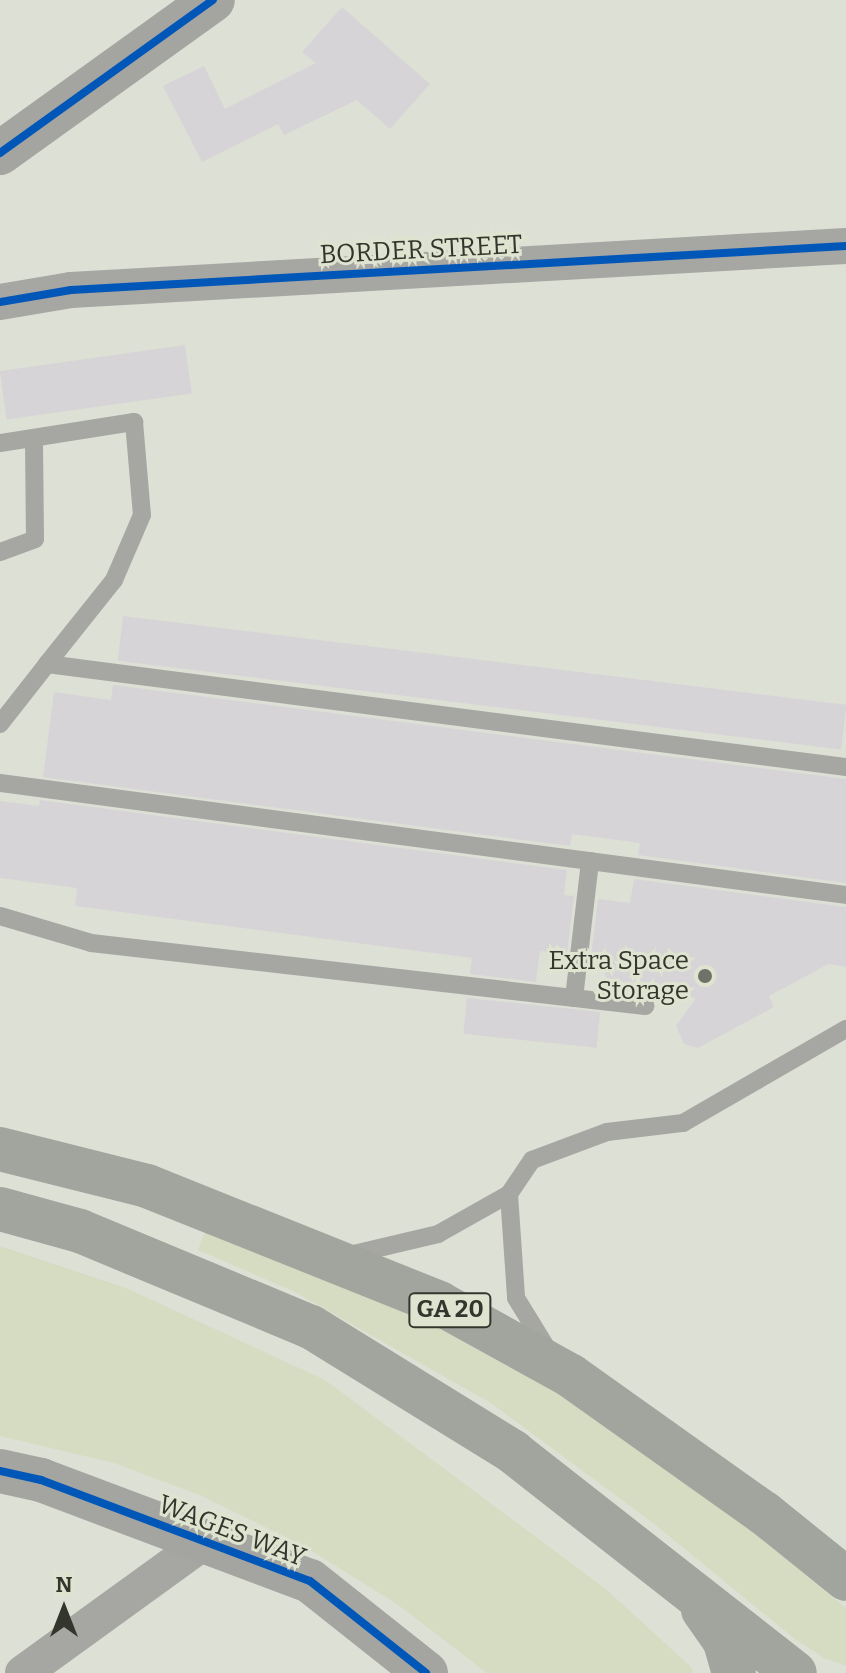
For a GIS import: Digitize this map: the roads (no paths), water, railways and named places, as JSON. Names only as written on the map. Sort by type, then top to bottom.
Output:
[{"type":"highway","name":"GA 20","points":[[0,1149],[147,1186],[335,1258],[439,1303],[560,1369],[764,1513],[846,1579]]},
{"type":"highway","points":[[0,1209],[80,1231],[311,1327],[513,1452],[795,1673]]},
{"type":"highway","points":[[685,1585],[725,1642],[734,1673]]},
{"type":"street","points":[[0,153],[213,0]]},
{"type":"street","name":"BORDER STREET","points":[[0,302],[71,290],[846,246]]},
{"type":"street","name":"WAGES WAY","points":[[0,1471],[41,1480],[310,1581],[426,1673]]},
{"type":"street","points":[[23,1673],[204,1542]]},
{"type":"lane","points":[[0,443],[134,422],[142,515],[114,580],[0,724]]},
{"type":"lane","points":[[0,552],[35,539],[34,438]]},
{"type":"lane","points":[[47,664],[846,767]]},
{"type":"lane","points":[[0,783],[846,895]]},
{"type":"lane","points":[[574,998],[590,861]]},
{"type":"lane","points":[[0,916],[91,943],[645,1006]]},
{"type":"lane","points":[[335,1258],[438,1234],[509,1194],[532,1160],[607,1132],[683,1123],[846,1029]]},
{"type":"lane","points":[[509,1194],[516,1298],[560,1369]]},
{"type":"place","name":"Extra Space Storage","points":[[705,976]]}]
